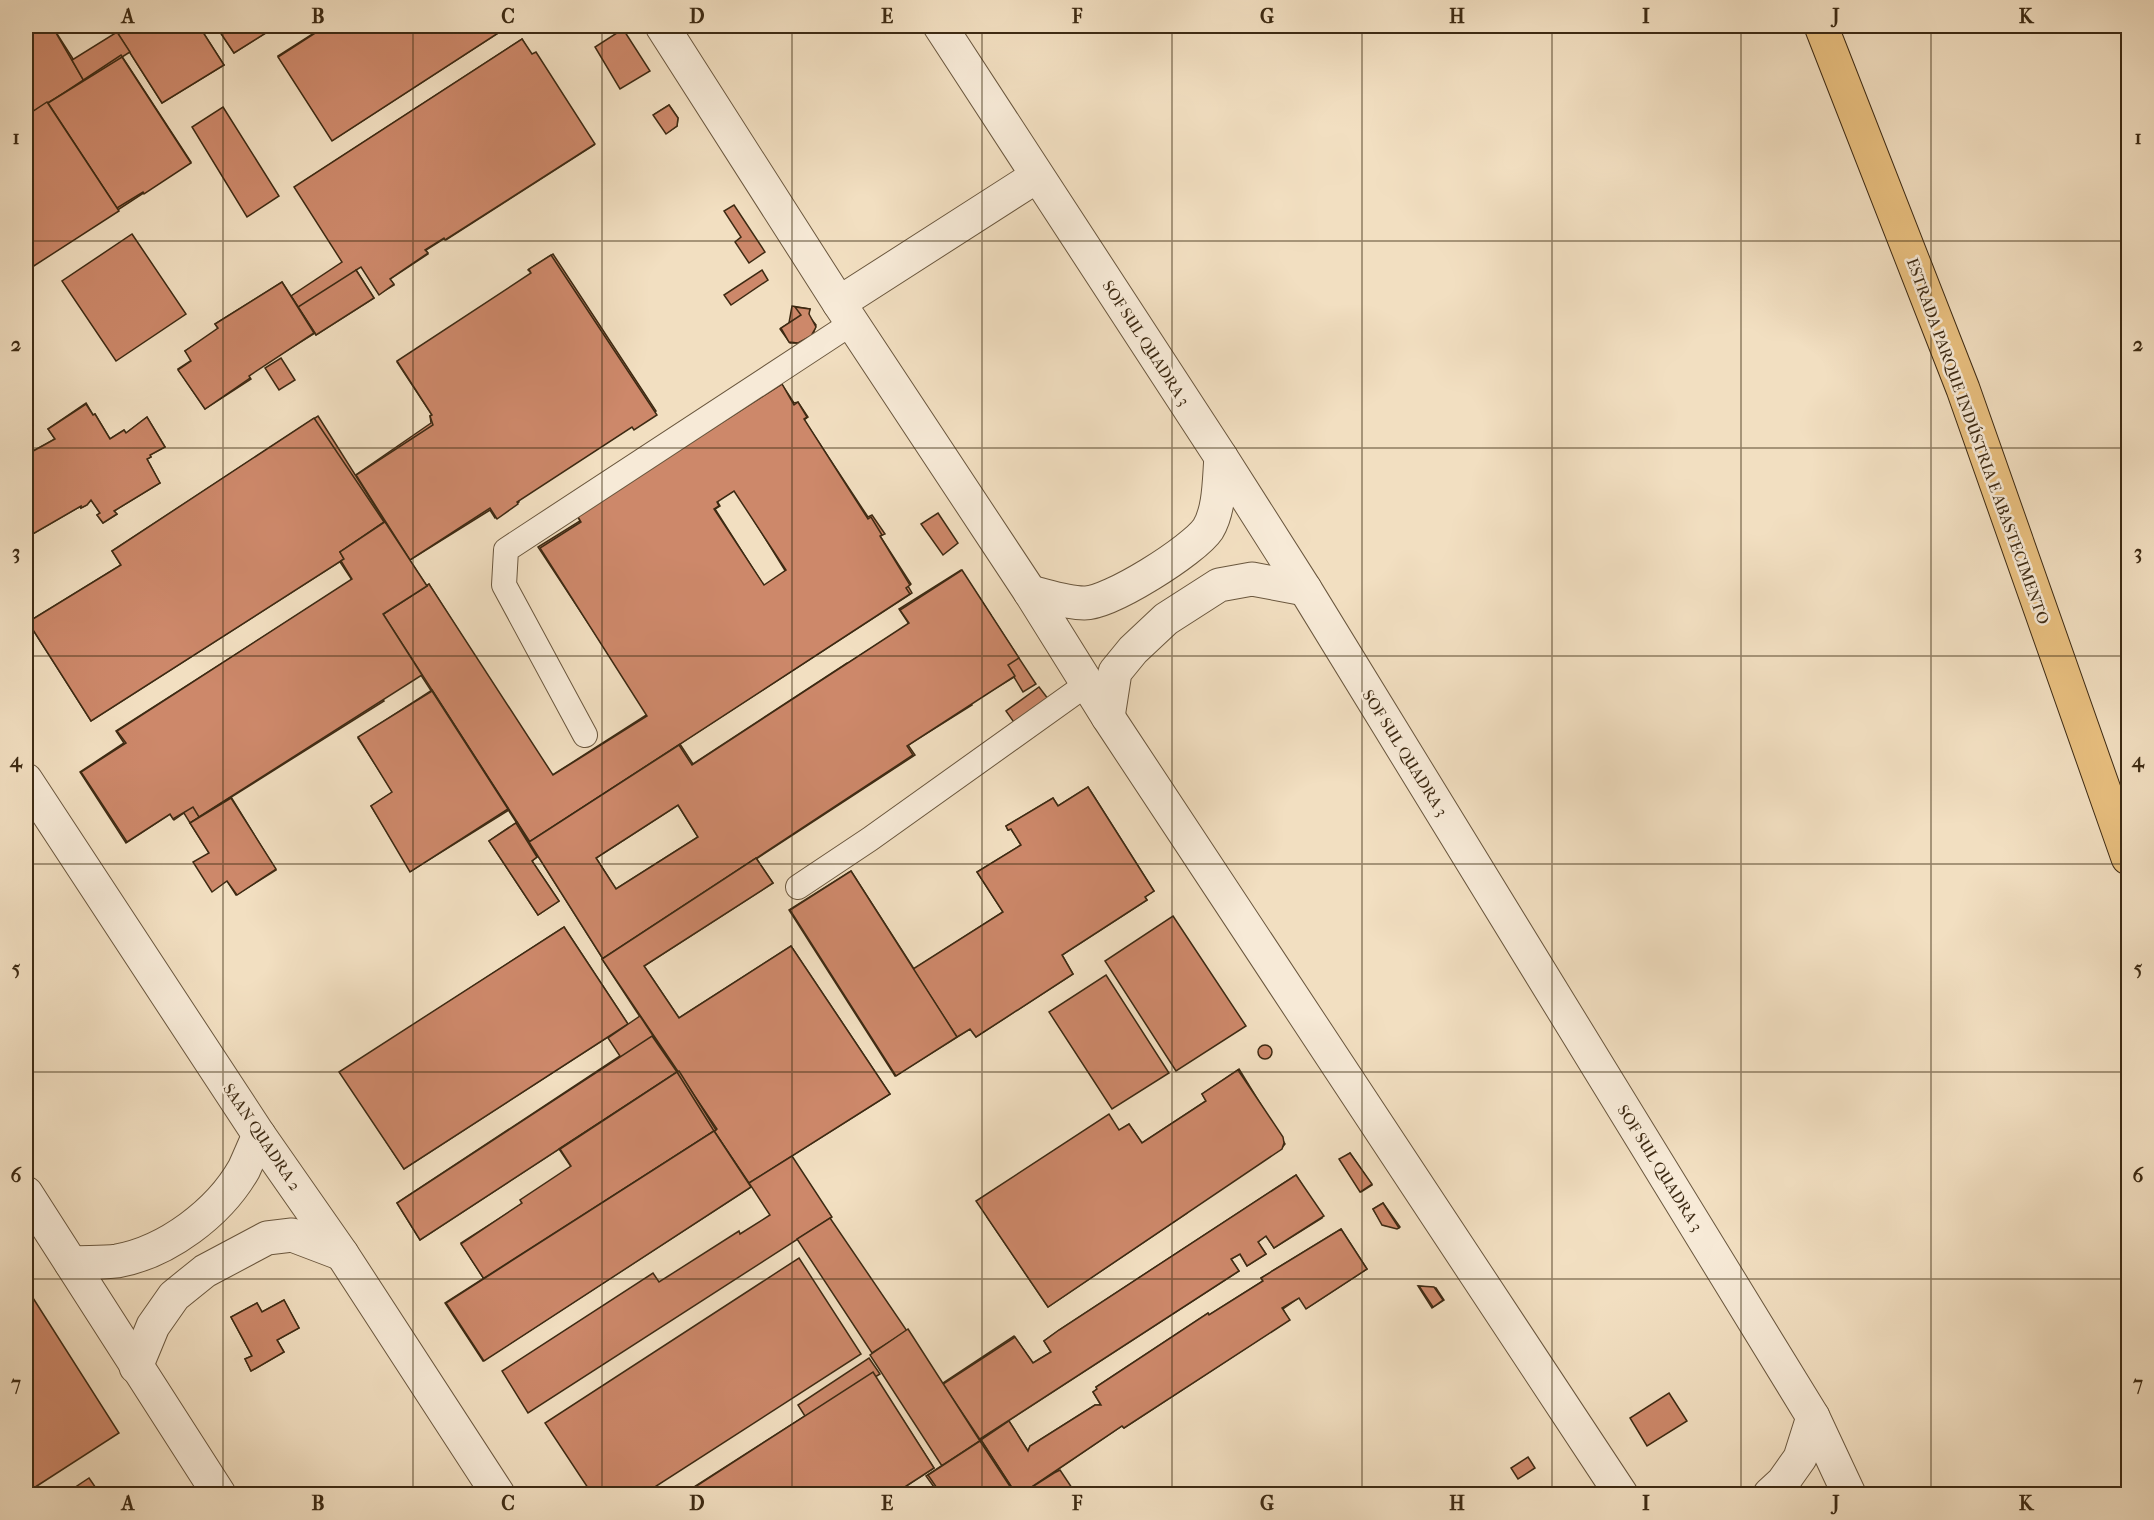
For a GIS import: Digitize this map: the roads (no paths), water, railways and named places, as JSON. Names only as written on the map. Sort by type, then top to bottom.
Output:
[{"type":"highway","name":"ESTRADA PARQUE INDÚSTRIA E ABASTECIMENTO","points":[[1821,26],[1963,389],[2128,858]]},
{"type":"street","points":[[662,26],[846,313],[1030,592],[1108,717],[1620,1494]]},
{"type":"street","name":"SOF SUL QUADRA 3","points":[[940,26],[1305,590],[1813,1417],[1849,1494]]},
{"type":"street","points":[[846,313],[1036,176]]},
{"type":"street","points":[[1030,592],[1085,604],[1129,588],[1178,556],[1208,529],[1216,507],[1221,457]]},
{"type":"street","points":[[1108,717],[1115,672],[1133,650],[1166,619],[1220,585],[1252,579],[1305,590]]},
{"type":"street","name":"SAAN QUADRA 2","points":[[26,780],[259,1135],[342,1254],[498,1494]]},
{"type":"street","points":[[71,1263],[117,1261],[156,1248],[190,1230],[221,1200],[243,1170],[259,1135]]},
{"type":"street","points":[[26,1192],[219,1494]]},
{"type":"street","points":[[136,1367],[153,1326],[174,1296],[205,1271],[267,1238],[292,1235],[342,1254]]},
{"type":"street","points":[[1770,1494],[1783,1482],[1800,1458],[1813,1417]]},
{"type":"lane","points":[[585,735],[504,585],[506,550],[846,313]]},
{"type":"lane","points":[[798,887],[870,839],[1087,684]]}]
